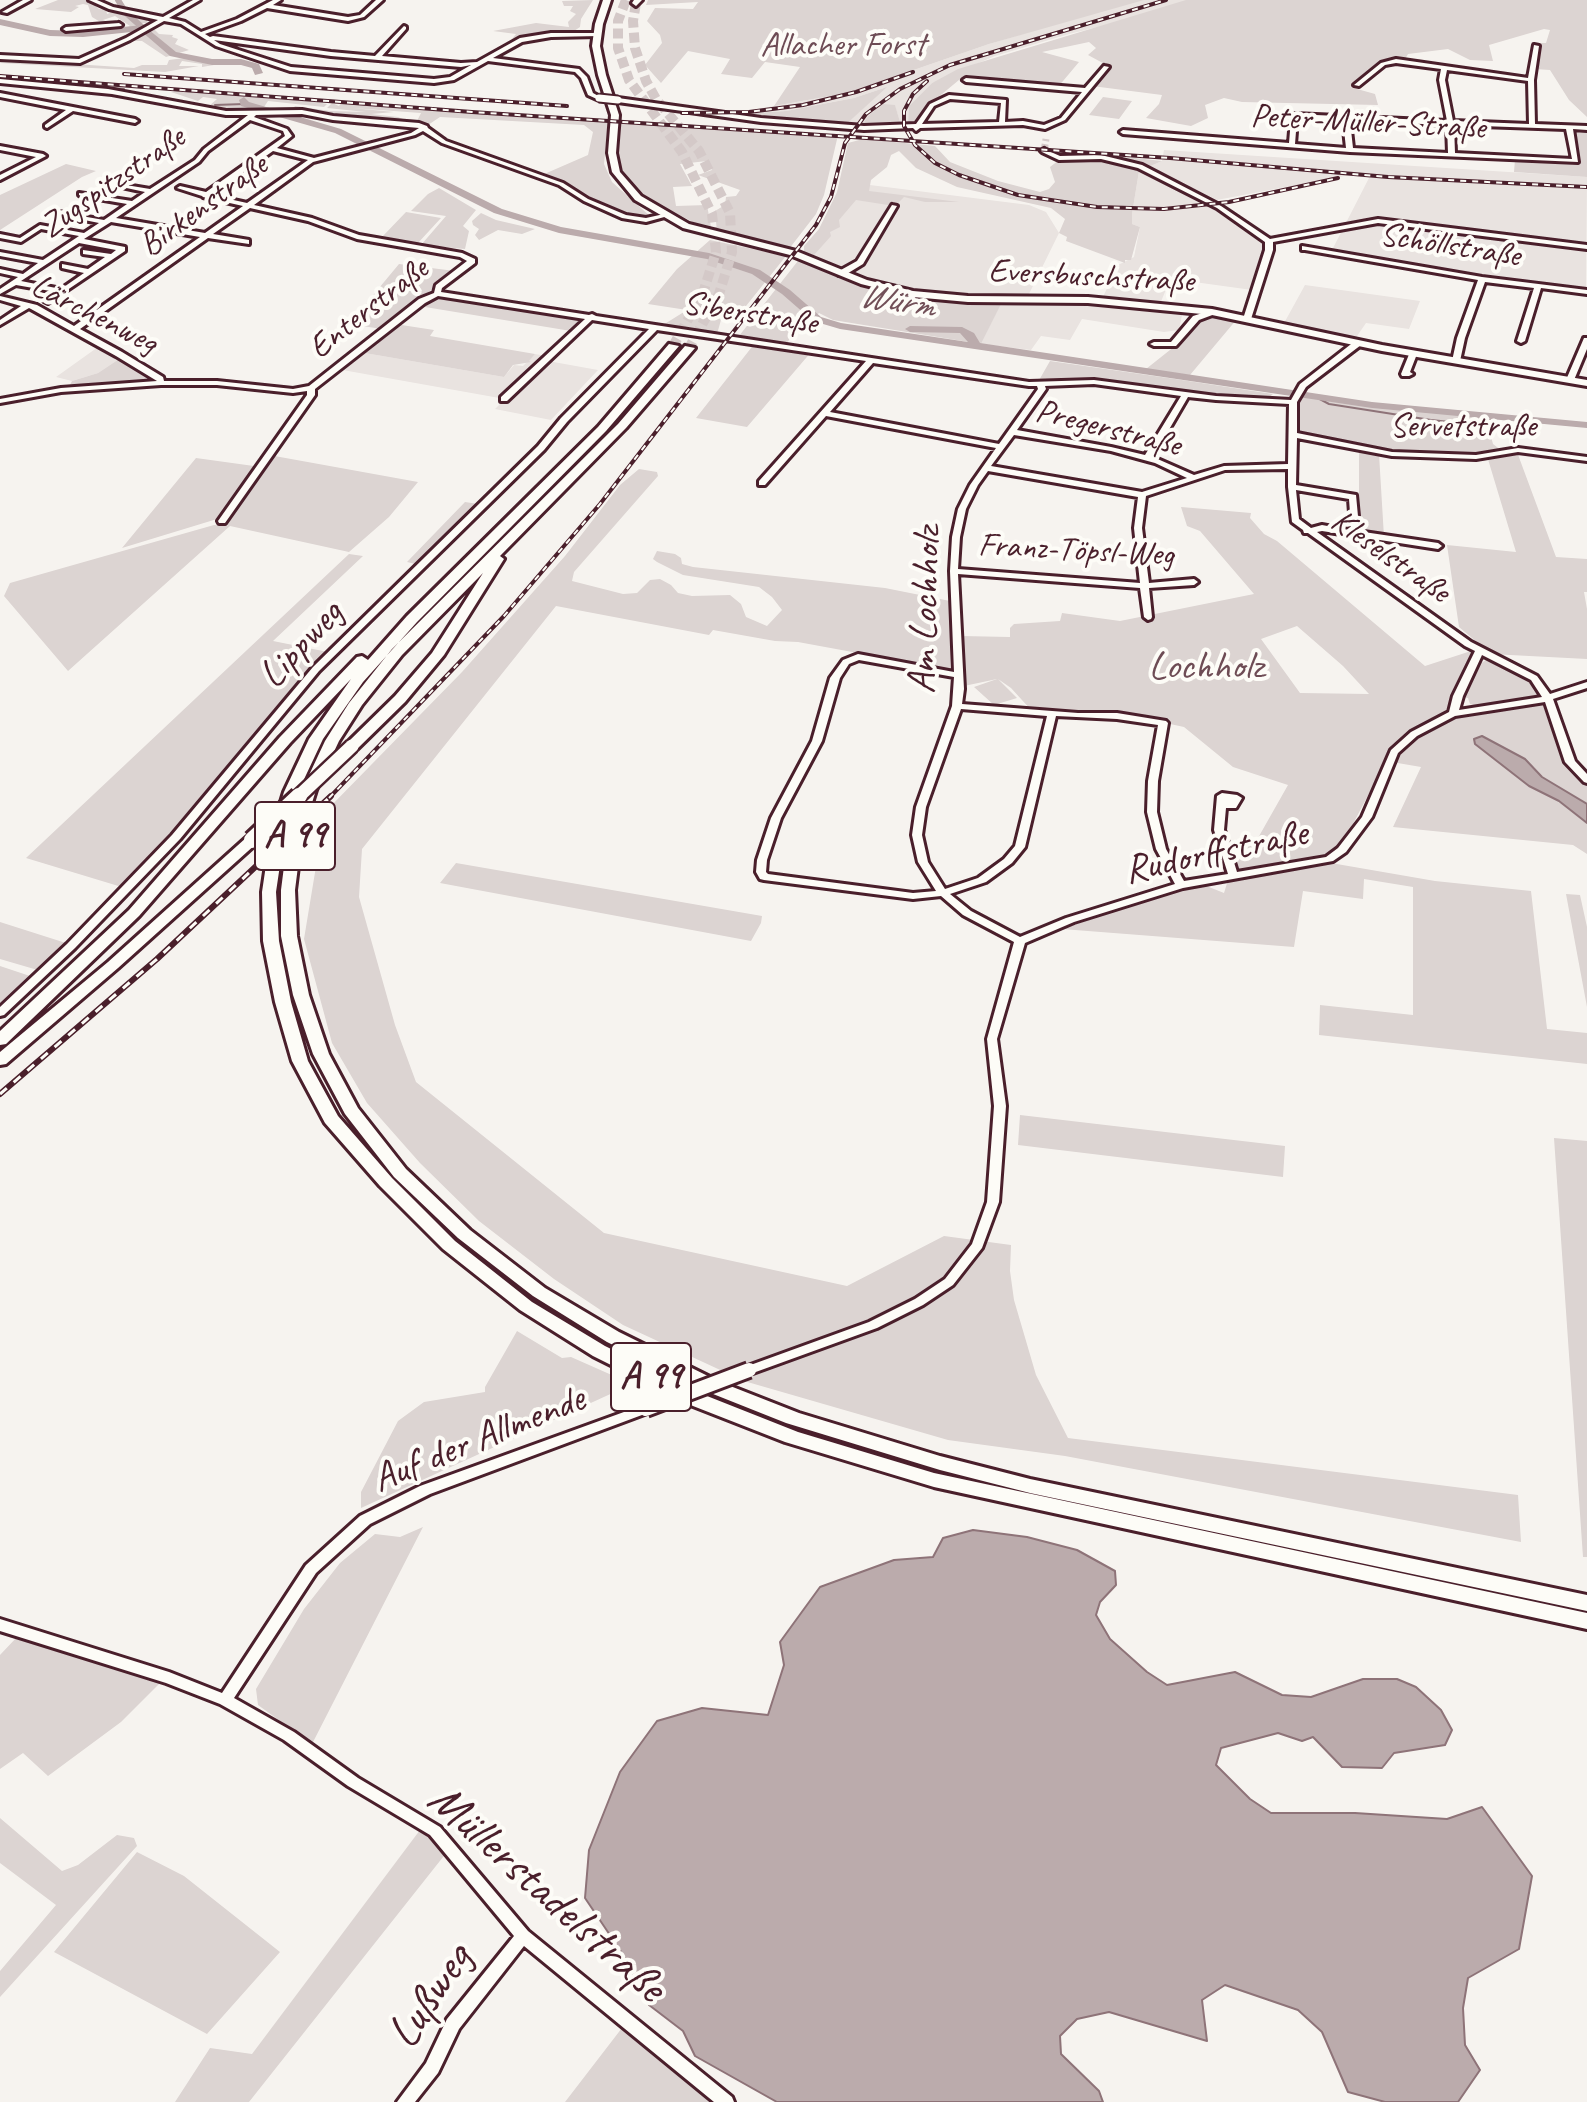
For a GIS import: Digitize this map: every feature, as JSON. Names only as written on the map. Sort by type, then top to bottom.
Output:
[{"type":"highway","name":"A 99","points":[[673,346],[602,429],[412,619],[337,707],[316,739],[291,792],[277,838],[269,892],[271,941],[283,1002],[300,1061],[331,1119],[386,1182],[449,1245],[526,1306],[599,1351],[700,1401],[792,1437],[934,1480],[1587,1621]]},
{"type":"highway","name":"A 99","points":[[689,348],[622,426],[407,641],[356,703],[314,778],[295,835],[288,890],[289,936],[301,995],[321,1054],[351,1110],[400,1173],[464,1234],[539,1292],[613,1337],[714,1387],[793,1418],[940,1463],[1030,1486],[1587,1603]]},
{"type":"highway","name":"A 99","points":[[0,1060],[113,965],[252,840],[400,699],[437,655],[517,531]]},
{"type":"highway","name":"A 99","points":[[0,1040],[134,913],[344,678],[372,650],[412,619]]},
{"type":"main road","points":[[607,0],[597,35],[599,64],[615,115],[612,153],[616,172],[638,198],[664,216]]},
{"type":"main road","name":"Eversbuschstraße","points":[[664,216],[710,234],[803,256],[873,285],[913,294],[987,299],[1088,300],[1212,312],[1413,354],[1587,383]]},
{"type":"street","points":[[5,12],[28,0]]},
{"type":"street","points":[[92,0],[101,5],[164,18],[205,34],[311,52],[464,68]]},
{"type":"street","points":[[0,57],[75,63],[197,0]]},
{"type":"street","points":[[205,34],[278,0]]},
{"type":"street","points":[[267,6],[348,19],[362,16],[380,0]]},
{"type":"street","points":[[66,29],[122,27],[104,17],[101,5]]},
{"type":"street","points":[[377,58],[401,30],[409,37]]},
{"type":"street","points":[[205,34],[218,45],[302,71],[438,81],[452,79],[464,68],[527,38],[597,35]]},
{"type":"street","points":[[1532,124],[1531,80],[1536,46]]},
{"type":"street","points":[[486,59],[577,70],[584,77],[590,94],[599,98],[777,121],[916,129],[1033,123],[1045,127],[1063,119],[1106,67]]},
{"type":"street","points":[[1357,85],[1389,62],[1531,80]]},
{"type":"street","points":[[1445,67],[1442,80],[1450,121],[1452,156]]},
{"type":"street","points":[[966,80],[1086,90]]},
{"type":"street","points":[[0,81],[108,91],[252,116],[284,113],[425,127]]},
{"type":"street","points":[[0,95],[22,82]]},
{"type":"street","points":[[0,95],[135,121]]},
{"type":"street","points":[[916,129],[932,105],[949,97],[1004,101],[1002,124]]},
{"type":"street","points":[[47,126],[72,109]]},
{"type":"street","points":[[204,194],[286,140],[289,133],[252,116]]},
{"type":"street","name":"Zugspitzstraße","points":[[0,292],[197,161],[206,150],[252,116]]},
{"type":"street","points":[[1264,116],[1587,128]]},
{"type":"street","points":[[1292,146],[1294,116]]},
{"type":"street","points":[[1346,118],[1350,150]]},
{"type":"street","points":[[413,134],[425,127]]},
{"type":"street","name":"Eversbuschstraße","points":[[425,127],[434,136],[470,153],[561,184],[586,200],[627,218],[646,220],[664,216]]},
{"type":"street","points":[[1045,127],[1046,139]]},
{"type":"street","name":"Peter-Müller-Straße","points":[[1123,132],[1350,150],[1576,161],[1569,127]]},
{"type":"street","points":[[413,134],[434,136]]},
{"type":"street","name":"Birkenstraße","points":[[74,330],[314,160],[413,134]]},
{"type":"street","points":[[0,148],[43,156],[0,178]]},
{"type":"street","points":[[274,149],[314,160]]},
{"type":"street","points":[[1044,151],[1059,158],[1101,157],[1140,166],[1219,207],[1269,241],[1378,221],[1587,247]]},
{"type":"street","points":[[110,183],[149,191]]},
{"type":"street","points":[[180,188],[247,207]]},
{"type":"street","points":[[77,202],[84,194],[132,203]]},
{"type":"street","points":[[96,205],[106,198]]},
{"type":"street","points":[[842,273],[860,262],[894,206]]},
{"type":"street","name":"Enterstraße","points":[[222,521],[311,395],[311,388],[422,301],[437,294],[439,287],[472,259],[365,239],[310,219],[247,207]]},
{"type":"street","points":[[53,213],[246,242]]},
{"type":"street","points":[[0,236],[21,240],[40,227],[84,235]]},
{"type":"street","points":[[48,301],[122,249],[76,240]]},
{"type":"street","points":[[1247,319],[1269,250],[1269,241]]},
{"type":"street","name":"Schöllstraße","points":[[1305,248],[1482,279],[1587,292]]},
{"type":"street","points":[[86,252],[111,256]]},
{"type":"street","points":[[0,254],[43,262]]},
{"type":"street","points":[[65,266],[90,272]]},
{"type":"street","points":[[0,271],[23,276]]},
{"type":"street","points":[[1456,361],[1482,279]]},
{"type":"street","points":[[14,282],[65,289]]},
{"type":"street","points":[[44,282],[65,289]]},
{"type":"street","points":[[1521,341],[1538,286]]},
{"type":"street","name":"Siberstraße","points":[[437,294],[1041,385],[1094,382],[1185,395],[1296,397]]},
{"type":"street","name":"Lärchenweg","points":[[0,298],[28,305],[160,379],[161,383]]},
{"type":"street","points":[[0,323],[28,305]]},
{"type":"street","points":[[1154,344],[1173,344],[1196,318],[1212,312]]},
{"type":"street","points":[[504,399],[592,316]]},
{"type":"street","name":"Lippweg","points":[[0,1013],[71,946],[176,837],[316,669],[541,448],[564,420],[656,326]]},
{"type":"street","points":[[1570,380],[1587,340]]},
{"type":"street","points":[[1296,397],[1358,343]]},
{"type":"street","points":[[1409,374],[1405,374],[1413,354]]},
{"type":"street","points":[[762,483],[872,359]]},
{"type":"street","points":[[0,401],[61,390],[161,383],[217,383],[293,391],[311,388]]},
{"type":"street","name":"Am Lochholz","points":[[1020,941],[967,913],[943,893],[923,862],[917,835],[918,822],[957,706],[954,571],[962,509],[986,468],[1042,389],[1041,385]]},
{"type":"street","points":[[1148,458],[1185,395]]},
{"type":"street","name":"Kleselstraße","points":[[1296,397],[1292,435],[1295,520],[1479,651],[1525,672],[1539,683],[1548,698],[1570,762],[1587,780]]},
{"type":"street","points":[[824,413],[1002,447]]},
{"type":"street","name":"Pregerstraße","points":[[1012,432],[1148,458],[1192,477]]},
{"type":"street","name":"Servetstraße","points":[[1292,435],[1392,454],[1476,457],[1518,450],[1587,459]]},
{"type":"street","points":[[986,468],[1142,495],[1192,477],[1238,466],[1292,466]]},
{"type":"street","points":[[1292,487],[1349,495],[1354,501],[1355,527],[1351,533]]},
{"type":"street","points":[[1142,495],[1137,516],[1148,617]]},
{"type":"street","points":[[1307,531],[1322,528],[1438,546]]},
{"type":"street","name":"Franz-Töpsl-Weg","points":[[954,571],[1144,586],[1194,582]]},
{"type":"street","points":[[1453,714],[1479,651]]},
{"type":"street","points":[[957,675],[858,657],[846,662],[835,678],[817,741],[776,818],[761,872],[772,880],[913,896],[943,893],[968,886],[996,872],[1020,847],[1052,714]]},
{"type":"street","name":"Rudorffstraße","points":[[1020,941],[1070,920],[1181,885],[1319,862],[1336,856],[1367,817],[1394,752],[1414,734],[1453,714],[1548,698],[1587,685]]},
{"type":"street","points":[[957,706],[1163,723],[1153,781],[1152,812],[1161,849],[1181,885]]},
{"type":"street","points":[[1221,804],[1219,830],[1233,875]]},
{"type":"street","name":"Auf der Allmende","points":[[225,1700],[311,1569],[365,1520],[425,1490],[873,1325],[919,1302],[949,1282],[978,1245],[993,1202],[1000,1106],[992,1039],[1020,941]]},
{"type":"street","name":"Müllerstadelstraße","points":[[0,1625],[169,1678],[225,1700],[289,1736],[353,1782],[435,1831],[523,1936],[726,2102]]},
{"type":"street","name":"Lußweg","points":[[405,2102],[432,2068],[453,2024],[523,1936]]},
{"type":"shaded area","points":[[1136,0],[1209,0],[1069,34],[995,56],[932,83],[909,106],[910,133],[903,132],[895,106],[859,129],[842,128],[884,88],[854,98],[786,111],[698,116],[679,112],[746,111],[847,93],[989,44]]},
{"type":"shaded area","points":[[1164,150],[1587,177],[1586,291],[1483,278],[1331,252],[1369,178],[1350,175],[1206,202],[1267,243],[1252,290],[1187,281],[1184,289],[1167,287],[1160,304],[1102,299],[1118,265],[1134,257],[1140,227],[1132,224],[1132,214],[1139,171],[1162,161]]},
{"type":"shaded area","points":[[862,184],[1029,205],[1046,212],[1059,233],[1028,296],[1183,310],[1179,330],[1164,332],[1082,319],[1070,340],[1041,336],[1031,350],[981,344],[1001,303],[908,295],[869,286],[801,257]]},
{"type":"shaded area","points":[[1305,285],[1420,301],[1409,329],[1366,323],[1355,339],[1283,325]]},
{"type":"shaded area","points":[[98,347],[119,359],[98,373],[72,381],[56,377]]},
{"type":"shaded area","points":[[359,352],[504,377],[514,365],[523,366],[535,354],[546,356],[548,361],[598,370],[551,420],[495,409],[505,399],[337,369]]},
{"type":"shaded area","points":[[1482,736],[1525,759],[1542,777],[1587,804],[1587,823],[1559,801],[1529,786],[1475,744],[1474,739]]},
{"type":"shaded area","points":[[973,1530],[1027,1537],[1077,1550],[1115,1571],[1116,1585],[1100,1602],[1096,1615],[1110,1639],[1147,1672],[1167,1685],[1235,1672],[1282,1695],[1311,1697],[1363,1679],[1397,1679],[1416,1687],[1441,1710],[1452,1730],[1445,1745],[1394,1753],[1382,1768],[1342,1767],[1313,1737],[1302,1741],[1278,1733],[1221,1748],[1216,1765],[1250,1799],[1271,1813],[1355,1813],[1447,1819],[1482,1807],[1532,1876],[1519,1949],[1468,1978],[1463,2008],[1465,2045],[1480,2070],[1458,2102],[1385,2102],[1348,2092],[1322,2032],[1298,2010],[1225,1985],[1202,2000],[1207,2041],[1109,2012],[1077,2019],[1060,2036],[1061,2054],[1099,2091],[1103,2102],[777,2102],[695,2056],[683,2031],[649,2005],[620,1950],[585,1898],[589,1850],[620,1772],[657,1721],[702,1708],[768,1715],[784,1665],[780,1642],[820,1587],[894,1560],[933,1557],[943,1538]]},
{"type":"green space","points":[[58,0],[88,0],[99,9],[106,9],[107,14],[115,11],[147,17],[147,22],[151,23],[140,23],[134,31],[128,31],[126,28],[130,26],[115,16],[103,20],[113,24],[102,23],[92,17],[88,5],[83,4],[75,6],[79,7],[71,12],[35,9]]},
{"type":"green space","points":[[593,0],[581,19],[580,27],[574,31],[550,30],[512,39],[516,34],[493,31],[536,23],[569,27],[568,22],[576,14],[570,11],[573,6],[564,6],[562,1]]},
{"type":"green space","name":"Allacher Forst","points":[[648,0],[1144,0],[989,44],[847,93],[774,106],[800,67],[765,62],[752,78],[721,74],[730,59],[688,51],[661,83],[645,65],[662,43],[660,35],[647,21],[655,8],[693,9],[698,2],[646,5]]},
{"type":"green space","points":[[1186,0],[1587,0],[1587,117],[1569,100],[1550,70],[1535,69],[1540,43],[1546,43],[1550,30],[1544,29],[1489,45],[1493,61],[1470,60],[1448,49],[1408,54],[1404,61],[1386,61],[1350,87],[1375,94],[1378,105],[1242,102],[1224,98],[1205,105],[1208,118],[1191,126],[1146,118],[1159,104],[1162,95],[1092,86],[1112,68],[1088,55],[1096,48],[1089,42],[1042,52],[1079,62],[1058,87],[965,75],[930,104],[913,126],[908,126],[909,106],[932,83],[958,69]]},
{"type":"green space","points":[[153,28],[159,34],[173,35],[178,39],[175,44],[189,50],[166,57],[142,41],[130,41]]},
{"type":"green space","points":[[195,58],[193,60],[214,65],[202,67],[202,64],[182,61],[179,66],[199,66],[165,72],[0,63],[0,59],[134,68],[167,65],[169,60]]},
{"type":"green space","points":[[887,87],[842,128],[724,115],[786,111],[854,98]]},
{"type":"green space","points":[[171,92],[327,104],[324,107],[268,101],[264,107],[286,109],[248,113],[209,106],[217,99],[203,97],[198,101]]},
{"type":"green space","points":[[1103,97],[1132,101],[1119,119],[1089,115]]},
{"type":"green space","points":[[332,103],[339,106],[341,103],[608,122],[604,164],[612,182],[651,217],[629,216],[542,175],[588,155],[593,132],[584,125],[440,117],[428,125],[416,123],[421,113],[352,108],[394,112],[371,114],[398,117],[409,122],[291,111],[295,106],[366,112],[327,108]]},
{"type":"green space","points":[[883,104],[895,105],[903,132],[859,129],[869,115]]},
{"type":"green space","points":[[620,122],[838,135],[824,195],[816,214],[789,249],[717,232],[715,211],[725,205],[726,197],[736,196],[740,190],[698,175],[712,170],[707,161],[680,164],[692,186],[673,187],[676,206],[707,205],[711,227],[708,230],[668,209],[662,211],[643,198],[629,184],[618,165]]},
{"type":"green space","points":[[1574,129],[1587,130],[1587,177],[1514,172],[1515,159],[1579,161]]},
{"type":"green space","points":[[863,139],[935,146],[950,162],[998,181],[1040,192],[1049,189],[1055,182],[1050,167],[1059,160],[1135,158],[1162,161],[1139,171],[1132,224],[1140,227],[1131,260],[1125,260],[1125,263],[1066,241],[1067,237],[1059,233],[1065,219],[1051,208],[957,187],[916,168],[899,151],[891,155],[887,167],[871,180],[869,191],[959,202],[925,202],[904,197],[897,204],[888,205],[856,200],[839,220],[840,227],[830,232],[831,236],[814,255],[817,258],[804,254],[804,246],[819,229],[837,192],[848,143]]},
{"type":"green space","points":[[66,164],[96,171],[0,230],[0,195]]},
{"type":"green space","points":[[439,188],[476,210],[463,226],[469,231],[465,249],[421,245],[446,216],[411,211]]},
{"type":"green space","points":[[406,212],[441,218],[418,243],[382,237]]},
{"type":"green space","points":[[481,213],[496,220],[535,229],[522,234],[498,230],[479,240],[475,235],[479,229],[472,221]]},
{"type":"green space","points":[[710,240],[786,256],[738,316],[723,313],[717,334],[663,325],[687,310],[648,304],[677,269]]},
{"type":"green space","points":[[801,257],[869,286],[908,295],[1002,302],[981,344],[833,320],[819,313],[786,343],[739,336]]},
{"type":"green space","points":[[399,264],[455,271],[382,329],[349,324]]},
{"type":"green space","points":[[446,297],[586,318],[571,331],[419,306],[432,298]]},
{"type":"green space","points":[[1213,314],[1237,319],[1190,375],[1146,369],[1175,346],[1197,318]]},
{"type":"green space","points":[[395,324],[434,330],[430,336],[535,354],[531,362],[513,365],[504,377],[359,352]]},
{"type":"green space","points":[[755,343],[812,351],[747,427],[696,418]]},
{"type":"green space","points":[[119,359],[153,380],[69,387],[72,381],[98,373]]},
{"type":"green space","points":[[1050,361],[1273,394],[1267,399],[1187,393],[1093,380],[1038,382]]},
{"type":"green space","points":[[1301,394],[1486,418],[1493,444],[1502,451],[1472,455],[1388,453],[1293,434],[1296,400]]},
{"type":"green space","points":[[1359,451],[1379,454],[1384,537],[1359,533]]},
{"type":"green space","points":[[1517,452],[1556,557],[1587,559],[1587,592],[1584,592],[1587,659],[1491,654],[1459,627],[1447,545],[1516,552],[1487,456]]},
{"type":"green space","points":[[269,455],[418,482],[389,517],[349,552],[230,526],[68,671],[4,596],[10,583],[214,525],[228,526],[217,519],[122,548],[196,458],[261,467]]},
{"type":"green space","points":[[639,469],[657,472],[658,476],[574,572],[572,581],[623,594],[637,593],[650,580],[660,579],[678,593],[692,596],[730,595],[741,604],[746,617],[767,626],[782,610],[759,587],[683,575],[653,559],[657,551],[675,554],[681,558],[682,564],[693,567],[885,588],[950,601],[950,670],[798,642],[713,630],[709,635],[556,606],[362,849],[359,897],[395,1025],[416,1082],[604,1233],[847,1286],[944,1236],[1011,1245],[1010,1271],[1014,1300],[1036,1375],[1068,1438],[1518,1495],[1521,1542],[1065,1456],[948,1440],[744,1381],[623,1325],[554,1279],[479,1221],[420,1163],[367,1103],[332,1043],[304,939],[325,812],[462,672],[565,556],[620,485]]},
{"type":"green space","points":[[465,502],[478,504],[420,565],[407,562]]},
{"type":"green space","name":"Lochholz","points":[[1181,507],[1251,513],[1250,518],[1264,534],[1277,541],[1425,666],[1471,651],[1476,655],[1451,706],[1431,722],[1435,725],[1456,715],[1546,701],[1564,757],[1571,770],[1587,783],[1587,854],[1573,845],[1393,827],[1421,767],[1386,761],[1344,841],[1330,856],[1239,872],[1232,848],[1254,845],[1288,785],[1233,767],[1184,727],[1147,719],[1032,711],[998,679],[1017,698],[994,705],[974,687],[997,679],[964,686],[961,636],[1010,637],[1010,628],[1014,624],[1060,621],[1062,613],[1120,621],[1254,594],[1200,531],[1187,526]],"holes":[[[1297,626],[1343,666],[1369,694],[1300,693],[1261,639]]]},
{"type":"green space","points":[[349,554],[363,556],[273,641],[328,652],[302,677],[198,806],[125,888],[26,858]]},
{"type":"green space","points":[[1489,658],[1522,672],[1536,683],[1545,697],[1482,707],[1470,704],[1468,698],[1462,697],[1477,666]]},
{"type":"green space","points":[[456,863],[762,916],[761,923],[751,941],[440,883]]},
{"type":"green space","points":[[1331,863],[1435,881],[1531,891],[1547,1029],[1587,1033],[1587,1064],[1319,1035],[1320,1005],[1413,1015],[1413,887],[1364,879],[1363,899],[1303,891],[1294,947],[1062,929],[1175,890],[1189,879],[1224,893],[1229,877]]},
{"type":"green space","points":[[1566,894],[1580,895],[1587,927],[1587,1007]]},
{"type":"green space","points":[[0,922],[69,944],[41,971],[0,959]]},
{"type":"green space","points":[[0,966],[33,977],[0,1008]]},
{"type":"green space","points":[[1020,1115],[1285,1146],[1283,1177],[1018,1145]]},
{"type":"green space","points":[[1554,1138],[1587,1141],[1587,1557],[1583,1557]]},
{"type":"green space","points":[[517,1331],[562,1358],[571,1357],[623,1380],[617,1391],[361,1508],[361,1492],[398,1421],[424,1402],[485,1392]]},
{"type":"green space","points":[[423,1527],[312,1744],[258,1705],[256,1689],[304,1609],[340,1563],[375,1534],[400,1537]]},
{"type":"green space","points":[[17,1637],[163,1680],[121,1722],[48,1776],[23,1753],[0,1769],[0,1655]]},
{"type":"green space","points":[[0,1818],[62,1871],[78,1865],[117,1835],[134,1838],[137,1846],[0,1997],[0,1971],[56,1905],[0,1863]]},
{"type":"green space","points":[[423,1826],[447,1852],[249,2102],[175,2102],[210,2048],[252,2054]]},
{"type":"green space","points":[[137,1852],[184,1876],[280,1952],[207,2034],[54,1952]]},
{"type":"green space","points":[[625,2024],[717,2102],[565,2102]]},
{"type":"waterway","points":[[118,0],[126,13],[143,28]]},
{"type":"waterway","name":"Würm","points":[[0,22],[50,33],[83,34],[143,28],[173,54],[212,62],[241,62],[256,66],[258,73]]},
{"type":"waterway","points":[[4,79],[124,89]]},
{"type":"waterway","name":"Würm","points":[[244,100],[244,104],[338,131],[498,211],[559,230],[709,256],[756,272],[786,292],[817,319],[840,326],[976,346]]},
{"type":"waterway","points":[[215,105],[244,104]]},
{"type":"waterway","points":[[910,329],[962,330],[970,335],[976,346]]},
{"type":"waterway","name":"Würm","points":[[976,346],[1372,405],[1587,425]]},
{"type":"waterway","points":[[1316,397],[1329,404],[1431,420]]},
{"type":"waterway","points":[[1456,423],[1479,425],[1494,418]]},
{"type":"waterway","points":[[1431,420],[1456,423]]},
{"type":"waterway","points":[[1431,420],[1443,428],[1456,423]]},
{"type":"tunnel","points":[[626,0],[618,21],[618,48],[629,80],[682,152],[712,214],[716,252],[703,293],[673,346]]},
{"type":"tunnel","points":[[636,3],[633,21],[635,48],[646,81],[656,99],[699,151],[730,213],[732,252],[719,294],[689,348]]},
{"type":"tunnel","points":[[1044,151],[1046,139]]},
{"type":"railway","points":[[849,137],[866,114],[900,89],[950,65],[1166,0]]},
{"type":"railway","points":[[682,113],[749,112],[803,105],[856,92],[913,72]]},
{"type":"railway","points":[[124,74],[567,106]]},
{"type":"railway","points":[[0,76],[849,137]]},
{"type":"railway","points":[[913,141],[904,126],[904,111],[913,94],[927,81]]},
{"type":"railway","points":[[330,797],[504,616],[600,504],[816,225],[831,197],[845,143],[849,137]]},
{"type":"railway","points":[[849,137],[913,141]]},
{"type":"railway","points":[[913,141],[1170,158],[1388,177],[1587,187]]},
{"type":"railway","points":[[913,141],[935,163],[959,175],[1018,195],[1097,207],[1164,209],[1229,202],[1338,178]]},
{"type":"railway","points":[[0,1094],[157,959],[330,797]]}]
